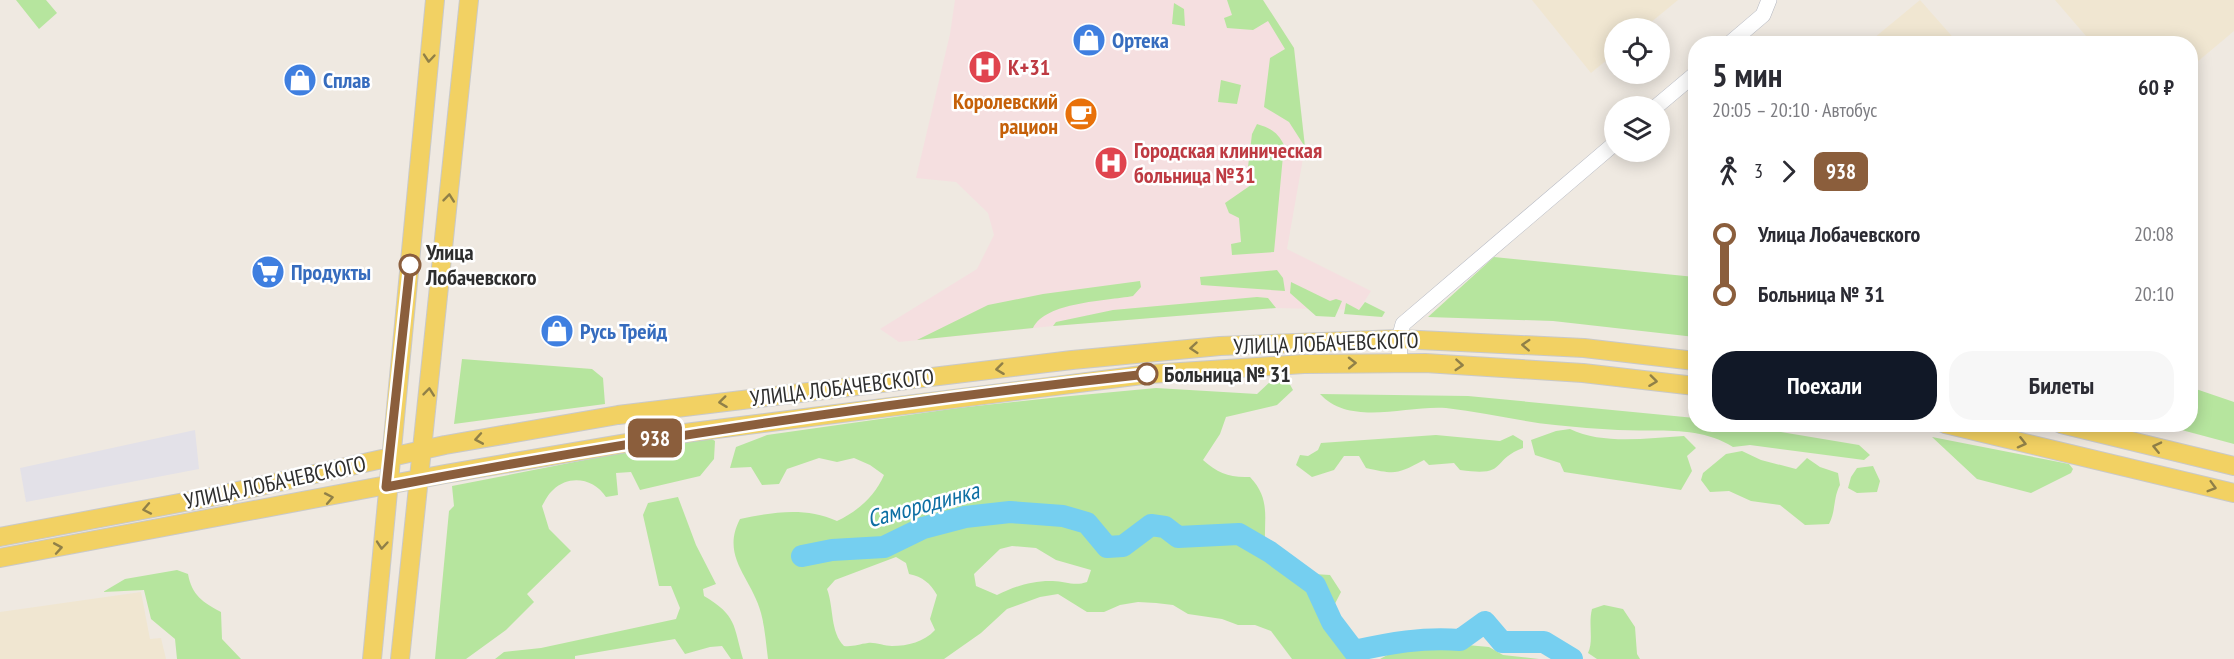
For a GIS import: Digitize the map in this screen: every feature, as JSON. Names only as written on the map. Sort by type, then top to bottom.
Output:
[{"type":"main road","points":[[372,659],[386,487],[435,0]]},
{"type":"main road","points":[[400,659],[421,480],[469,0]]},
{"type":"main road","name":"УЛИЦА ЛОБАЧЕВСКОГО","points":[[0,537],[211,497],[423,450],[685,406],[1072,360],[1220,346],[1399,339],[1584,348],[1688,360]]},
{"type":"main road","name":"УЛИЦА ЛОБАЧЕВСКОГО","points":[[0,558],[684,433],[1088,380],[1293,365],[1400,363],[1583,373],[1688,385]]},
{"type":"main road","points":[[1979,432],[2234,493]]},
{"type":"main road","points":[[2094,432],[2234,466]]},
{"type":"street","points":[[1739,36],[1762,15],[1769,0]]},
{"type":"street","points":[[1669,96],[1688,80]]},
{"type":"street","points":[[1400,363],[1399,339],[1403,324],[1480,261],[1604,153]]},
{"type":"shaded area","name":"Городская клиническая больница №31","points":[[955,0],[1263,0],[1294,48],[1305,147],[1287,249],[1371,291],[1359,310],[1276,308],[1053,326],[899,342],[880,329],[977,269],[994,235],[988,213],[956,182],[916,178],[950,34]]},
{"type":"shaded area","points":[[1532,0],[1678,0],[1656,18],[1604,18],[1604,62],[1591,73]]},
{"type":"shaded area","points":[[1920,0],[1952,36],[1876,36]]},
{"type":"shaded area","points":[[2055,0],[2234,0],[2234,31],[2198,61],[2198,36],[2086,36]]},
{"type":"shaded area","points":[[195,430],[199,469],[26,502],[20,468]]},
{"type":"shaded area","points":[[141,592],[150,639],[161,638],[166,659],[0,659],[0,612]]},
{"type":"green space","points":[[16,0],[46,0],[57,13],[39,29]]},
{"type":"green space","points":[[1227,0],[1263,0],[1294,48],[1305,147],[1289,122],[1264,107],[1270,58],[1285,49],[1268,21],[1253,30],[1227,28],[1224,18],[1232,15]]},
{"type":"green space","points":[[1174,3],[1184,9],[1185,26],[1172,24]]},
{"type":"green space","points":[[1221,80],[1241,85],[1237,104],[1218,102]]},
{"type":"green space","points":[[1257,124],[1273,131],[1284,145],[1274,252],[1232,255],[1231,244],[1241,242],[1239,218],[1229,213],[1225,203],[1251,185],[1253,171],[1248,167],[1252,134]]},
{"type":"green space","points":[[1494,257],[1688,276],[1688,336],[1553,321],[1428,317]]},
{"type":"green space","points":[[1277,270],[1283,278],[1285,291],[1201,285],[1200,277]]},
{"type":"green space","points":[[1140,281],[1141,287],[1133,296],[1092,301],[1063,308],[1040,319],[1033,328],[917,340],[988,305],[1043,294]]},
{"type":"green space","points":[[1291,282],[1330,301],[1336,299],[1342,301],[1335,317],[1316,316],[1290,293]]},
{"type":"green space","points":[[1257,297],[1268,298],[1276,308],[1053,326],[1056,322],[1113,310]]},
{"type":"green space","points":[[1365,302],[1385,312],[1382,317],[1344,314],[1346,303],[1359,310]]},
{"type":"green space","points":[[462,359],[592,369],[603,378],[605,404],[454,424]]},
{"type":"green space","points":[[1272,380],[1288,381],[1293,390],[1277,405],[1226,417],[1220,434],[1203,460],[1224,474],[1250,477],[1258,487],[1265,506],[1267,558],[1295,579],[1314,574],[1330,575],[1341,592],[1323,627],[1358,659],[1292,659],[1271,631],[1255,625],[1238,625],[1222,619],[1188,614],[1173,605],[1156,603],[1138,602],[1120,605],[1104,612],[1087,612],[1058,594],[1040,597],[1007,609],[981,633],[944,659],[768,659],[757,600],[735,556],[735,533],[740,519],[765,514],[801,512],[837,521],[852,513],[865,502],[876,490],[884,475],[854,458],[837,462],[819,458],[787,469],[779,484],[762,485],[751,467],[730,468],[736,447],[767,435],[958,408],[1060,397],[1156,388],[1257,394]],"holes":[[[1012,546],[1036,548],[1056,560],[1091,570],[1087,582],[1077,584],[1055,581],[1036,582],[997,595],[976,586],[974,574],[1000,549]],[[896,557],[906,563],[909,574],[926,581],[937,595],[930,619],[935,630],[921,640],[904,645],[889,646],[871,643],[844,646],[836,634],[827,589],[835,580]]]},
{"type":"green space","points":[[2198,390],[2234,402],[2234,444],[2189,432],[2198,432]]},
{"type":"green space","points":[[1320,394],[1468,396],[1688,417],[1688,432],[1610,430],[1555,425],[1446,408],[1363,412],[1347,410],[1332,404]]},
{"type":"green space","points":[[1570,429],[1611,439],[1684,436],[1696,448],[1687,456],[1692,471],[1681,490],[1564,472],[1560,463],[1535,455],[1531,440],[1556,431]]},
{"type":"green space","points":[[1692,432],[1782,432],[1859,445],[1870,455],[1864,460],[1750,445],[1733,447],[1706,435]]},
{"type":"green space","points":[[1436,435],[1500,441],[1513,435],[1523,441],[1523,448],[1506,458],[1493,470],[1475,472],[1460,470],[1454,463],[1429,465],[1424,460],[1402,471],[1384,472],[1366,468],[1359,456],[1344,456],[1334,470],[1312,477],[1296,465],[1300,455],[1308,456],[1318,450],[1321,443]]},
{"type":"green space","points":[[707,436],[715,441],[714,459],[700,476],[640,490],[631,472],[616,473],[618,495],[606,497],[595,486],[574,480],[553,490],[542,506],[549,529],[571,551],[527,594],[534,602],[506,630],[466,659],[435,659],[449,511],[454,506],[452,486]]},
{"type":"green space","points":[[1932,437],[2069,464],[2073,469],[2071,473],[2031,493],[1977,479]]},
{"type":"green space","points":[[1742,451],[1761,460],[1796,469],[1807,458],[1820,467],[1838,473],[1840,485],[1829,524],[1805,525],[1780,505],[1751,501],[1729,491],[1710,492],[1701,480],[1703,473],[1726,454]]},
{"type":"green space","points":[[1873,466],[1880,481],[1877,492],[1857,493],[1848,488],[1857,468]]},
{"type":"green space","points":[[678,497],[696,545],[716,584],[703,589],[704,596],[728,615],[735,629],[743,659],[731,659],[722,646],[685,654],[675,639],[575,656],[575,659],[495,659],[504,652],[541,648],[676,619],[680,608],[671,586],[659,586],[643,515],[648,503]]},
{"type":"green space","points":[[177,570],[188,574],[192,588],[199,598],[221,612],[222,639],[241,659],[177,659],[175,639],[151,619],[144,590],[103,592],[125,579]]},
{"type":"green space","points":[[1604,605],[1623,609],[1635,627],[1637,654],[1640,659],[1597,659],[1588,653],[1591,643],[1592,609]]},
{"type":"green space","points":[[1456,644],[1489,647],[1503,655],[1539,659],[1380,659],[1391,653]]},
{"type":"waterway","name":"Самородинка","points":[[802,556],[832,550],[884,547],[923,528],[965,517],[1010,512],[1063,516],[1087,523],[1107,547],[1123,546],[1151,525],[1165,527],[1178,537],[1239,534],[1270,552],[1315,585],[1332,622],[1354,651],[1407,641],[1460,640],[1485,622],[1502,642],[1544,642],[1572,659]]},
{"type":"bus line","name":"938","points":[[410,265],[386,487],[445,474],[684,433],[1147,374]]},
{"type":"place","name":"Ортека","points":[[1089,40]]},
{"type":"place","name":"К+31","points":[[985,67]]},
{"type":"place","name":"Сплав","points":[[300,80]]},
{"type":"place","name":"Королевский рацион","points":[[1081,114]]},
{"type":"place","name":"Городская клиническая больница №31","points":[[1111,163]]},
{"type":"place","name":"Улица Лобачевского","points":[[410,265]]},
{"type":"place","name":"Продукты","points":[[268,272]]},
{"type":"place","name":"Русь Трейд","points":[[557,331]]},
{"type":"place","name":"Больница № 31","points":[[1147,374]]}]
